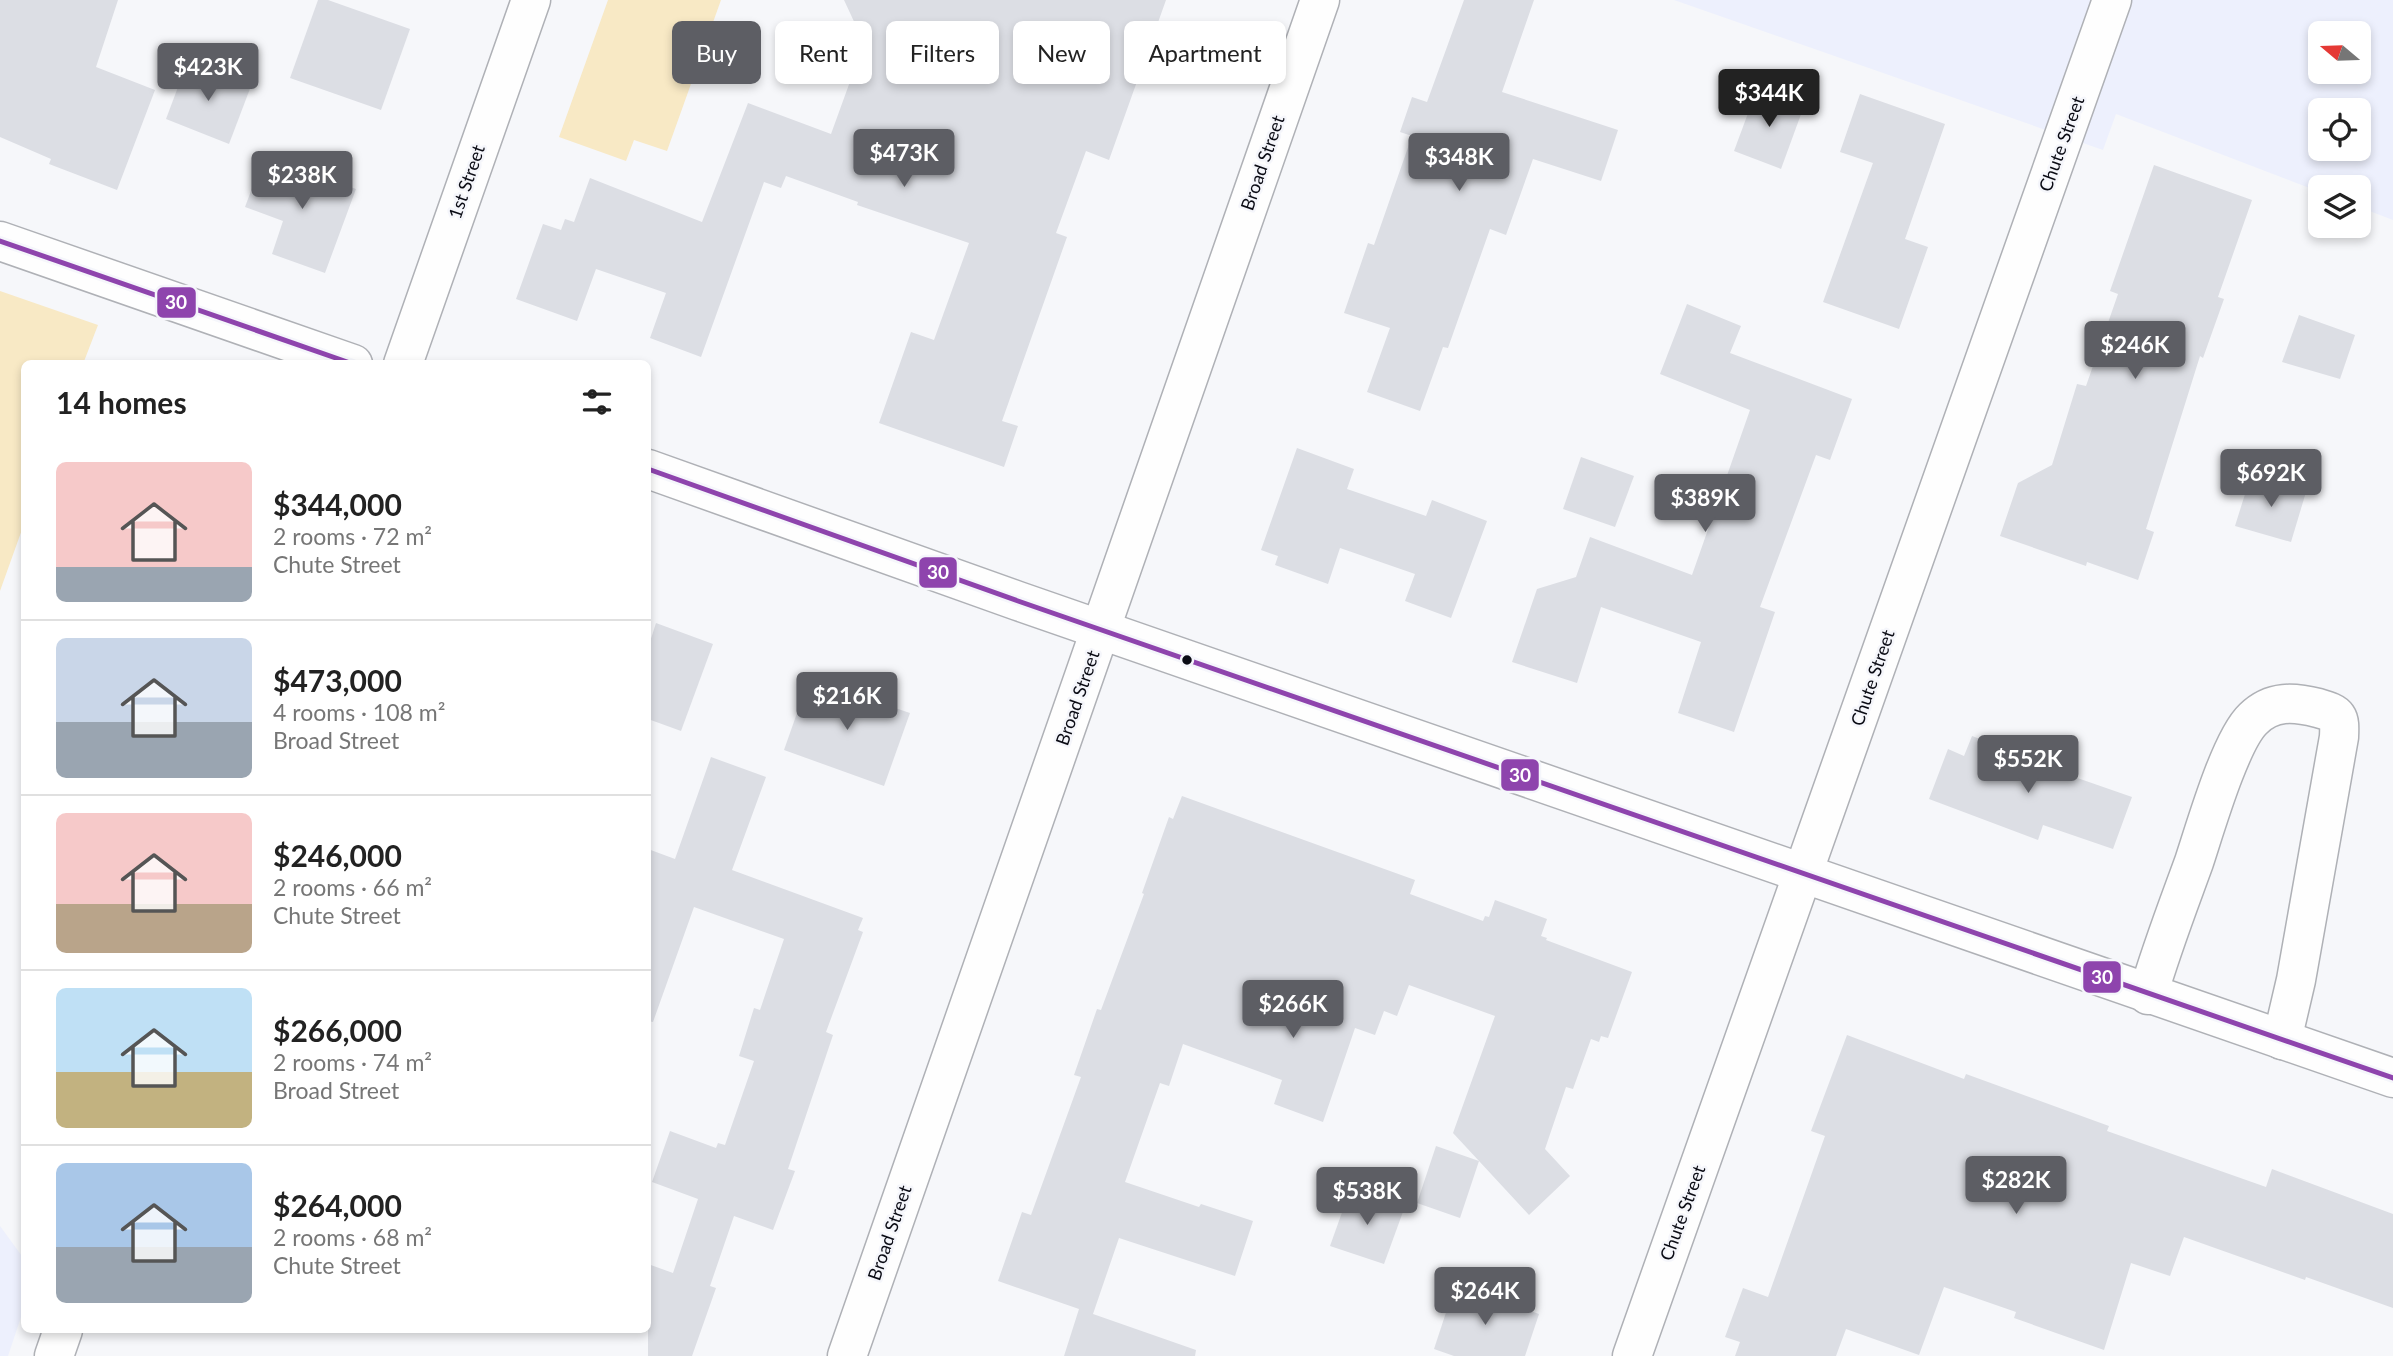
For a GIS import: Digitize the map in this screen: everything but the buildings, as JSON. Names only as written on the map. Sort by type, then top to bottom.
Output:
[{"type":"street","name":"1st Street","points":[[404,360],[531,0]]},
{"type":"street","name":"Broad Street","points":[[847,1356],[1320,0]]},
{"type":"street","name":"Chute Street","points":[[1632,1356],[2112,0]]},
{"type":"street","points":[[0,241],[342,360]]},
{"type":"street","points":[[651,470],[1101,630],[2393,1078]]},
{"type":"street","points":[[2148,995],[2228,766],[2251,720],[2270,706],[2287,703],[2327,711],[2337,716],[2340,721],[2339,737],[2297,980],[2282,1040]]},
{"type":"street","points":[[54,1356],[62,1333]]},
{"type":"shaded area","points":[[608,0],[721,0],[713,21],[672,21],[672,84],[691,84],[667,151],[634,140],[626,161],[559,137]]},
{"type":"shaded area","points":[[1674,0],[2393,0],[2393,220],[2371,212],[2371,175],[2308,175],[2308,187],[2116,114],[2103,150]]},
{"type":"shaded area","points":[[0,291],[98,325],[85,360],[21,360],[21,532],[0,591]]},
{"type":"shaded area","points":[[0,1226],[21,1255],[21,1317],[8,1356],[0,1356]]},
{"type":"transit line","name":"30","points":[[0,241],[342,360]]},
{"type":"transit line","name":"30","points":[[651,470],[1018,601],[2393,1078]]}]
